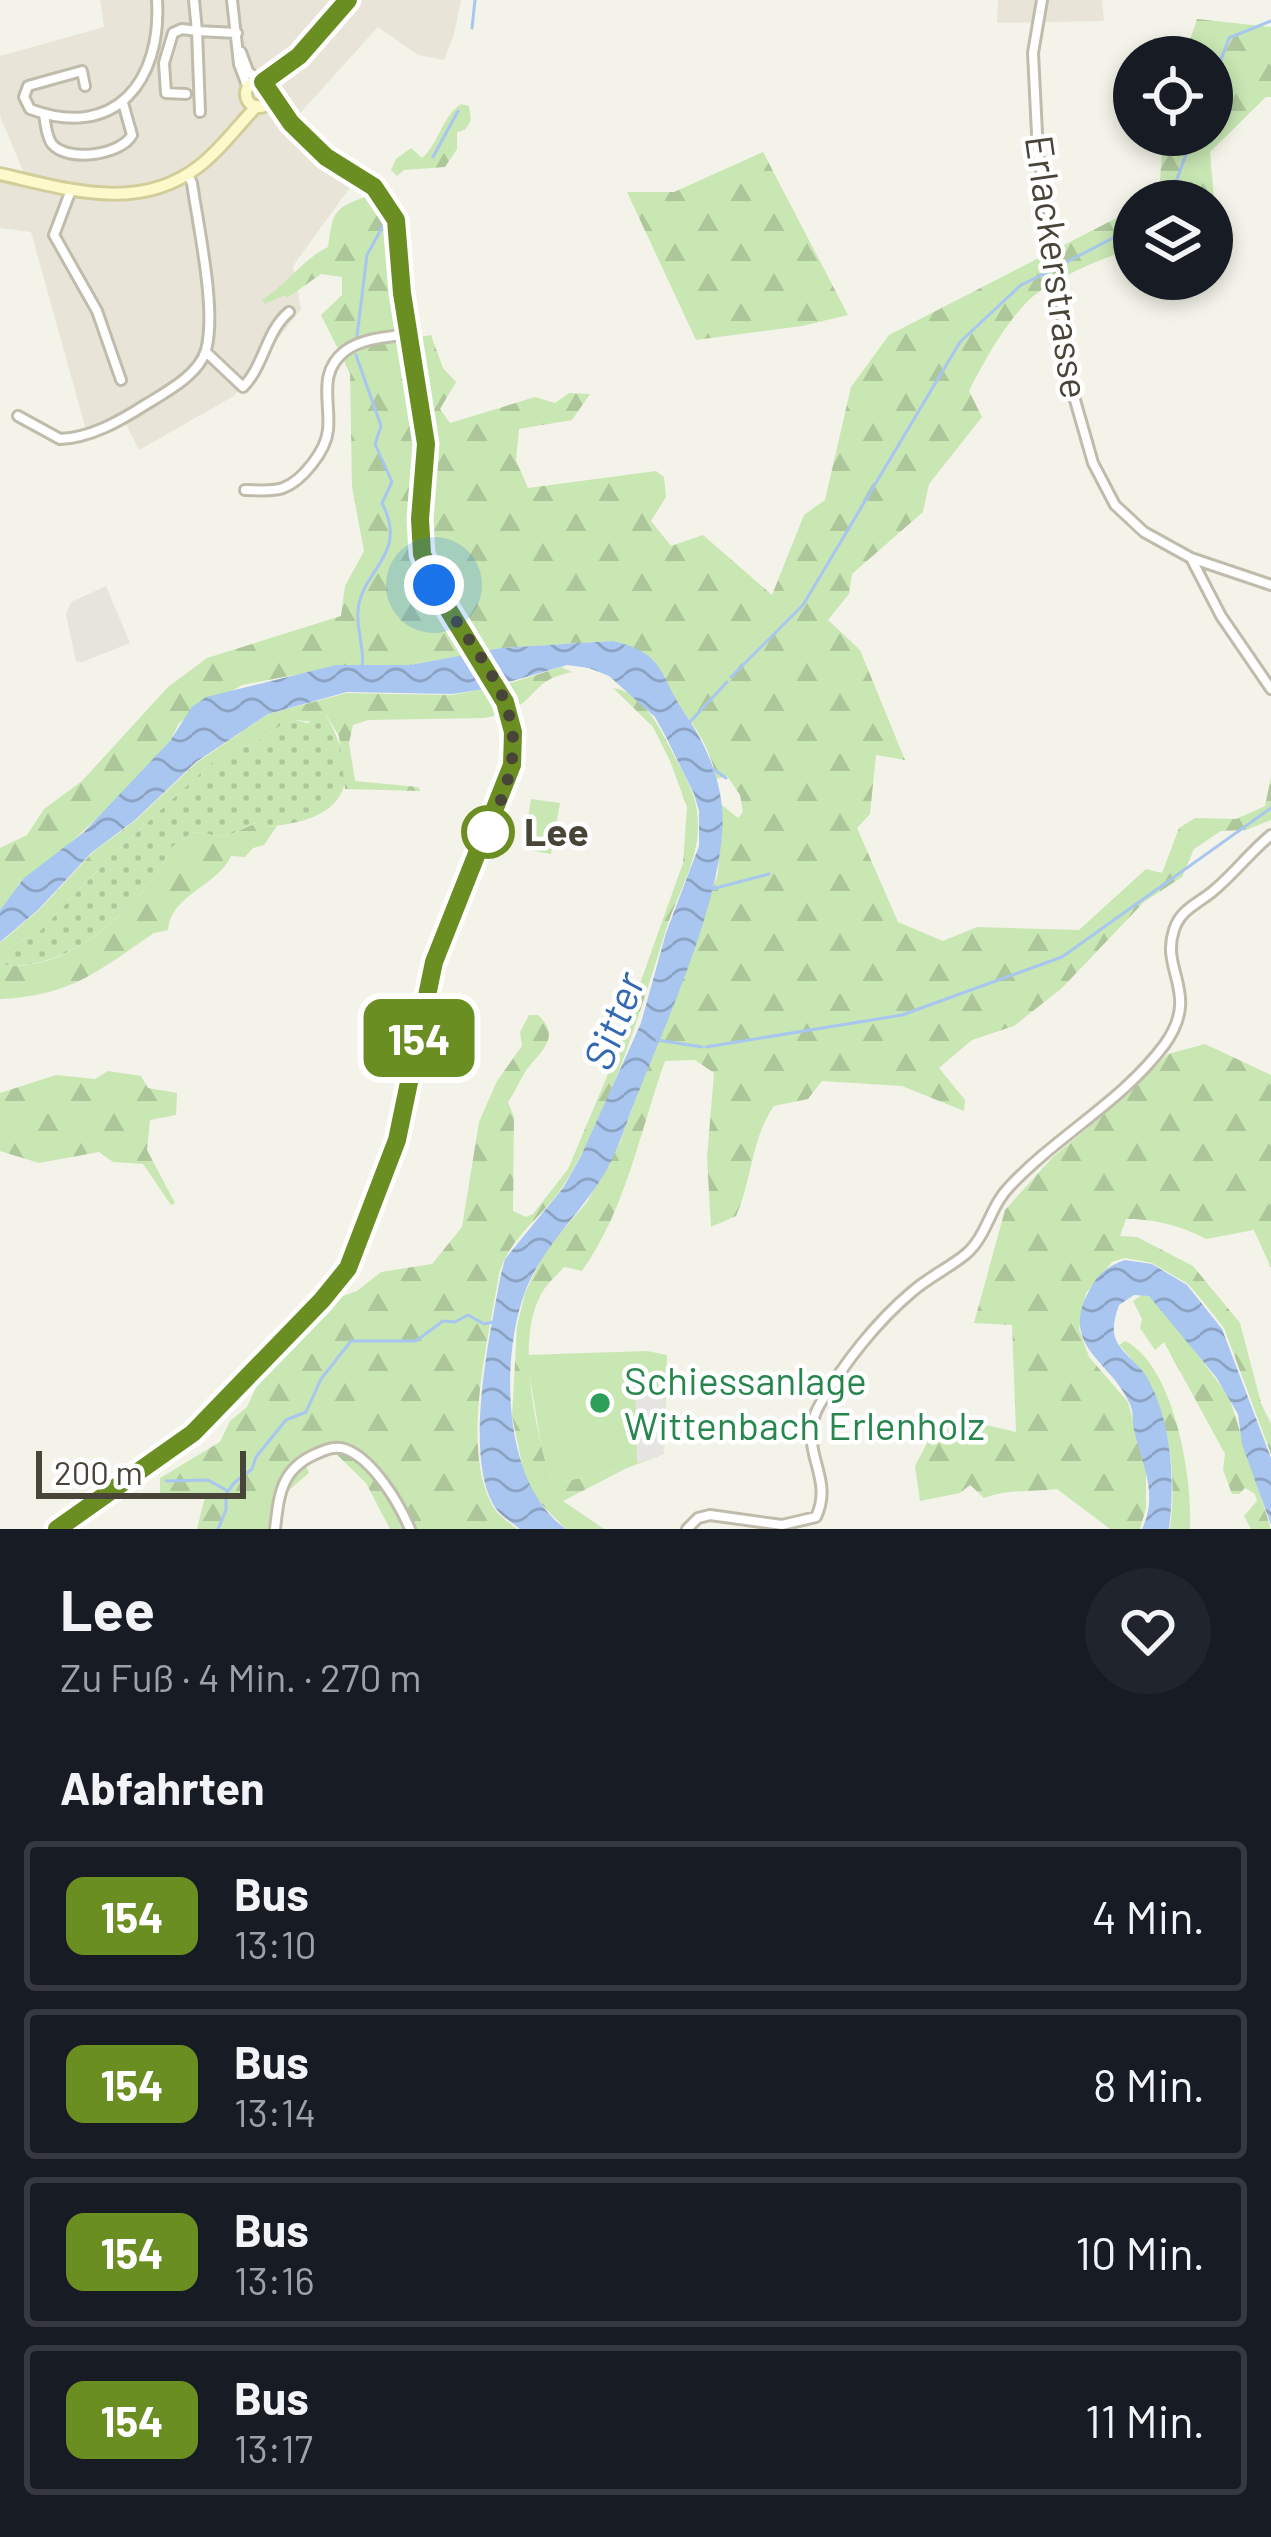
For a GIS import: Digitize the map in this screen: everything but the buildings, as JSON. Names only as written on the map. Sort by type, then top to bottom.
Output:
[{"type":"street","points":[[85,86],[82,71],[28,86],[25,104],[44,114],[83,117],[123,103],[152,62],[158,0]]},
{"type":"street","points":[[194,0],[200,112]]},
{"type":"street","points":[[57,1529],[193,1433],[348,1268],[397,1140],[434,962],[507,783],[514,742],[508,709],[434,585],[420,538],[426,444],[408,334],[400,232],[390,206],[374,187],[326,157],[260,94],[240,51],[232,0]]},
{"type":"street","points":[[0,174],[71,190],[130,195],[188,175],[235,129],[260,94],[348,0]]},
{"type":"street","name":"Erlackerstrasse","points":[[1042,0],[1034,53],[1038,154],[1060,270],[1062,344],[1093,464],[1115,505],[1144,532],[1191,558],[1271,585]]},
{"type":"street","points":[[186,94],[166,93],[164,63],[173,33],[182,29],[237,33]]},
{"type":"street","points":[[44,114],[49,138],[59,149],[80,153],[116,150],[132,135],[123,103]]},
{"type":"street","points":[[18,416],[60,440],[92,432],[124,419],[177,385],[206,352],[209,314],[188,175]]},
{"type":"street","points":[[71,190],[54,235],[98,310],[121,380]]},
{"type":"street","points":[[206,352],[243,387],[278,321],[290,312]]},
{"type":"street","points":[[245,490],[286,487],[312,463],[327,439],[329,374],[346,350],[374,339],[408,334]]},
{"type":"street","points":[[1191,558],[1221,616],[1271,689]]},
{"type":"street","points":[[687,1529],[698,1518],[710,1515],[777,1525],[816,1517],[823,1492],[808,1434],[822,1400],[877,1325],[914,1290],[970,1251],[1010,1185],[1109,1102],[1161,1048],[1173,1032],[1182,1004],[1171,942],[1181,915],[1213,892],[1271,835]]},
{"type":"street","points":[[275,1529],[287,1474],[309,1456],[335,1448],[353,1453],[371,1471],[410,1529]]},
{"type":"shaded area","points":[[100,0],[461,0],[444,60],[418,55],[378,27],[284,131],[351,186],[293,266],[301,309],[234,396],[139,450],[122,416],[86,430],[31,232],[0,228],[0,180],[29,185],[0,116],[0,56],[104,27]]},
{"type":"shaded area","points":[[998,0],[1102,0],[1104,21],[997,23]]},
{"type":"shaded area","points":[[106,586],[130,643],[76,661],[66,615],[71,602]]},
{"type":"shaded area","points":[[635,1388],[665,1388],[664,1454],[637,1463]]},
{"type":"green space","points":[[1197,19],[1271,27],[1271,97],[1233,129],[1233,36],[1191,36]]},
{"type":"green space","points":[[461,104],[469,106],[471,120],[465,130],[457,132],[457,149],[445,167],[404,170],[397,176],[391,170],[396,159],[411,148],[422,158]]},
{"type":"green space","points":[[763,152],[848,315],[696,340],[627,192],[674,192]]},
{"type":"green space","points":[[1162,156],[1210,156],[1212,180],[1160,180]]},
{"type":"green space","points":[[365,197],[377,198],[386,213],[406,339],[431,335],[443,368],[456,382],[440,409],[450,423],[535,397],[555,403],[569,393],[590,394],[572,420],[519,429],[516,460],[528,488],[656,471],[664,477],[666,497],[651,521],[671,546],[703,535],[772,595],[804,515],[825,500],[851,387],[889,335],[1113,220],[1113,256],[1047,287],[1009,324],[969,391],[982,417],[929,484],[923,512],[852,574],[849,594],[828,620],[860,650],[905,760],[876,755],[870,814],[857,828],[898,922],[943,941],[977,927],[1079,930],[1146,869],[1162,873],[1179,828],[1195,818],[1236,819],[1265,806],[1271,777],[1271,820],[1246,830],[1221,831],[1194,849],[1182,877],[1144,902],[1062,988],[1014,1026],[972,1040],[939,1068],[965,1100],[964,1111],[902,1086],[822,1081],[808,1099],[774,1106],[760,1133],[736,1216],[711,1227],[707,1158],[714,1073],[695,1060],[665,1061],[610,1222],[582,1271],[564,1267],[545,1288],[530,1331],[530,1384],[552,1484],[627,1468],[563,1501],[604,1529],[566,1529],[535,1498],[523,1469],[512,1416],[517,1326],[525,1293],[545,1251],[587,1202],[620,1142],[718,874],[722,805],[738,818],[743,812],[740,795],[727,776],[716,779],[702,738],[660,686],[613,641],[501,648],[410,665],[346,665],[242,685],[179,723],[170,741],[117,800],[47,864],[24,878],[0,910],[0,848],[27,835],[44,809],[82,781],[168,687],[207,658],[341,616],[345,586],[364,551],[352,487],[350,373],[321,315],[342,295],[342,277],[321,274],[287,298],[265,304],[262,300],[328,247],[336,213]]},
{"type":"green space","points":[[561,667],[572,672],[544,683],[504,714],[368,720],[353,725],[349,743],[355,781],[421,791],[345,789],[339,736],[326,715],[316,722],[283,724],[256,742],[219,756],[110,857],[41,930],[0,953],[0,943],[40,909],[92,853],[136,820],[196,763],[268,714],[347,693],[452,695]]},
{"type":"green space","points":[[613,688],[639,701],[664,735],[695,802],[697,843],[634,1030],[595,1127],[563,1186],[510,1249],[499,1274],[480,1390],[478,1451],[491,1503],[517,1529],[390,1529],[366,1483],[327,1445],[302,1456],[309,1473],[289,1490],[280,1478],[271,1529],[197,1529],[205,1497],[160,1493],[160,1478],[220,1442],[230,1421],[247,1407],[260,1379],[340,1297],[357,1291],[381,1272],[432,1264],[462,1227],[479,1122],[497,1081],[522,1046],[520,1032],[529,1015],[538,1015],[549,1031],[508,1102],[514,1117],[513,1211],[526,1217],[533,1214],[568,1169],[606,1079],[683,863],[687,807],[670,761],[653,727]]},
{"type":"green space","points":[[325,714],[345,762],[340,796],[328,809],[289,824],[261,827],[257,822],[225,837],[193,832],[173,847],[159,871],[125,909],[88,940],[46,961],[0,964],[0,953],[41,930],[110,857],[219,756],[256,742],[283,724],[308,723]]},
{"type":"green space","points":[[531,799],[560,803],[551,854],[523,849]]},
{"type":"green space","points":[[258,822],[261,827],[277,826],[264,845],[245,857],[231,856],[177,908],[168,930],[154,933],[65,987],[0,999],[0,964],[23,965],[67,953],[126,909],[173,847],[193,832],[225,837]]},
{"type":"green space","points":[[1205,1044],[1271,1075],[1271,1268],[1254,1230],[1206,1239],[1168,1224],[1126,1219],[1120,1236],[1137,1237],[1193,1266],[1240,1323],[1271,1424],[1271,1454],[1224,1328],[1188,1284],[1152,1263],[1125,1258],[1112,1262],[1086,1293],[1079,1329],[1089,1357],[1128,1402],[1146,1469],[1146,1508],[1140,1529],[1110,1529],[1057,1489],[984,1498],[970,1485],[960,1493],[920,1501],[915,1466],[934,1430],[978,1423],[1016,1432],[1012,1325],[974,1323],[1005,1210],[1053,1157],[1168,1054]]},
{"type":"green space","points":[[108,1071],[141,1076],[148,1088],[177,1093],[176,1115],[150,1120],[147,1150],[175,1203],[171,1205],[143,1164],[113,1162],[99,1152],[39,1163],[0,1151],[0,1093],[56,1075],[95,1079]]},
{"type":"green space","points":[[1142,1295],[1170,1317],[1229,1397],[1271,1529],[1251,1529],[1244,1516],[1257,1501],[1255,1494],[1245,1488],[1232,1494],[1223,1470],[1225,1454],[1164,1342],[1155,1350],[1140,1328],[1142,1319],[1133,1301]]},
{"type":"green space","points":[[1125,1341],[1142,1354],[1168,1397],[1184,1453],[1190,1529],[1170,1529],[1172,1479],[1166,1431],[1149,1385],[1119,1345]]},
{"type":"green space","name":"Schiessanlage Wittenbach Erlenholz","points":[[647,1351],[667,1355],[664,1454],[627,1468],[552,1484],[526,1355]]},
{"type":"water","points":[[613,641],[652,659],[699,736],[718,783],[722,838],[695,948],[616,1150],[596,1187],[542,1259],[517,1319],[510,1384],[518,1452],[545,1509],[566,1529],[520,1529],[493,1504],[480,1454],[482,1391],[501,1274],[505,1259],[563,1188],[581,1156],[641,1023],[666,933],[699,846],[694,794],[655,717],[609,676],[567,665],[485,689],[452,694],[347,692],[268,714],[196,762],[135,820],[91,853],[39,909],[0,942],[0,910],[24,878],[84,832],[170,741],[192,707],[206,697],[336,665],[410,665],[501,648]]},
{"type":"water","points":[[1125,1260],[1152,1264],[1187,1285],[1222,1329],[1271,1458],[1271,1525],[1242,1444],[1238,1414],[1216,1377],[1149,1296],[1134,1295],[1119,1305],[1114,1333],[1156,1396],[1167,1433],[1172,1491],[1169,1529],[1142,1529],[1149,1491],[1132,1409],[1121,1387],[1090,1351],[1080,1325],[1093,1284],[1104,1271]]},
{"type":"waterway","points":[[472,28],[475,0]]},
{"type":"waterway","points":[[1233,36],[1271,21]]},
{"type":"waterway","points":[[433,157],[458,111]]},
{"type":"waterway","points":[[1177,180],[1185,156]]},
{"type":"waterway","points":[[357,336],[367,255],[384,224]]},
{"type":"waterway","points":[[1063,264],[1113,238]]},
{"type":"waterway","points":[[731,677],[803,605],[960,342],[1021,285],[1054,269]]},
{"type":"waterway","points":[[356,355],[381,426],[375,444],[392,482],[382,503],[389,521],[387,549],[358,610],[362,668]]},
{"type":"waterway","points":[[688,724],[727,682]]},
{"type":"waterway","points":[[713,769],[726,778]]},
{"type":"waterway","points":[[706,1047],[902,1015],[1062,957],[1271,808]]},
{"type":"waterway","points":[[712,889],[769,874]]},
{"type":"waterway","points":[[657,1040],[702,1047]]},
{"type":"waterway","points":[[218,1529],[226,1494],[252,1469],[286,1420],[306,1412],[321,1379],[351,1341],[416,1341],[443,1321],[455,1322],[468,1315],[484,1324],[497,1321]]},
{"type":"waterway","points":[[166,1481],[208,1480],[226,1490]]},
{"type":"bus line","name":"154","points":[[57,1529],[193,1433],[348,1268],[397,1140],[434,962],[512,765],[513,732],[505,702],[440,596],[422,554],[426,444],[402,293],[396,220],[374,187],[326,157],[291,123],[263,82],[299,56],[348,0]]},
{"type":"place","name":"Lee","points":[[488,832]]},
{"type":"place","name":"Schiessanlage Wittenbach Erlenholz","points":[[600,1403]]},
{"type":"route","points":[[434,585],[497,685],[512,724],[512,765],[485,838],[488,832]]},
{"type":"water label","name":"Sitter","points":[[614,1021]]}]
